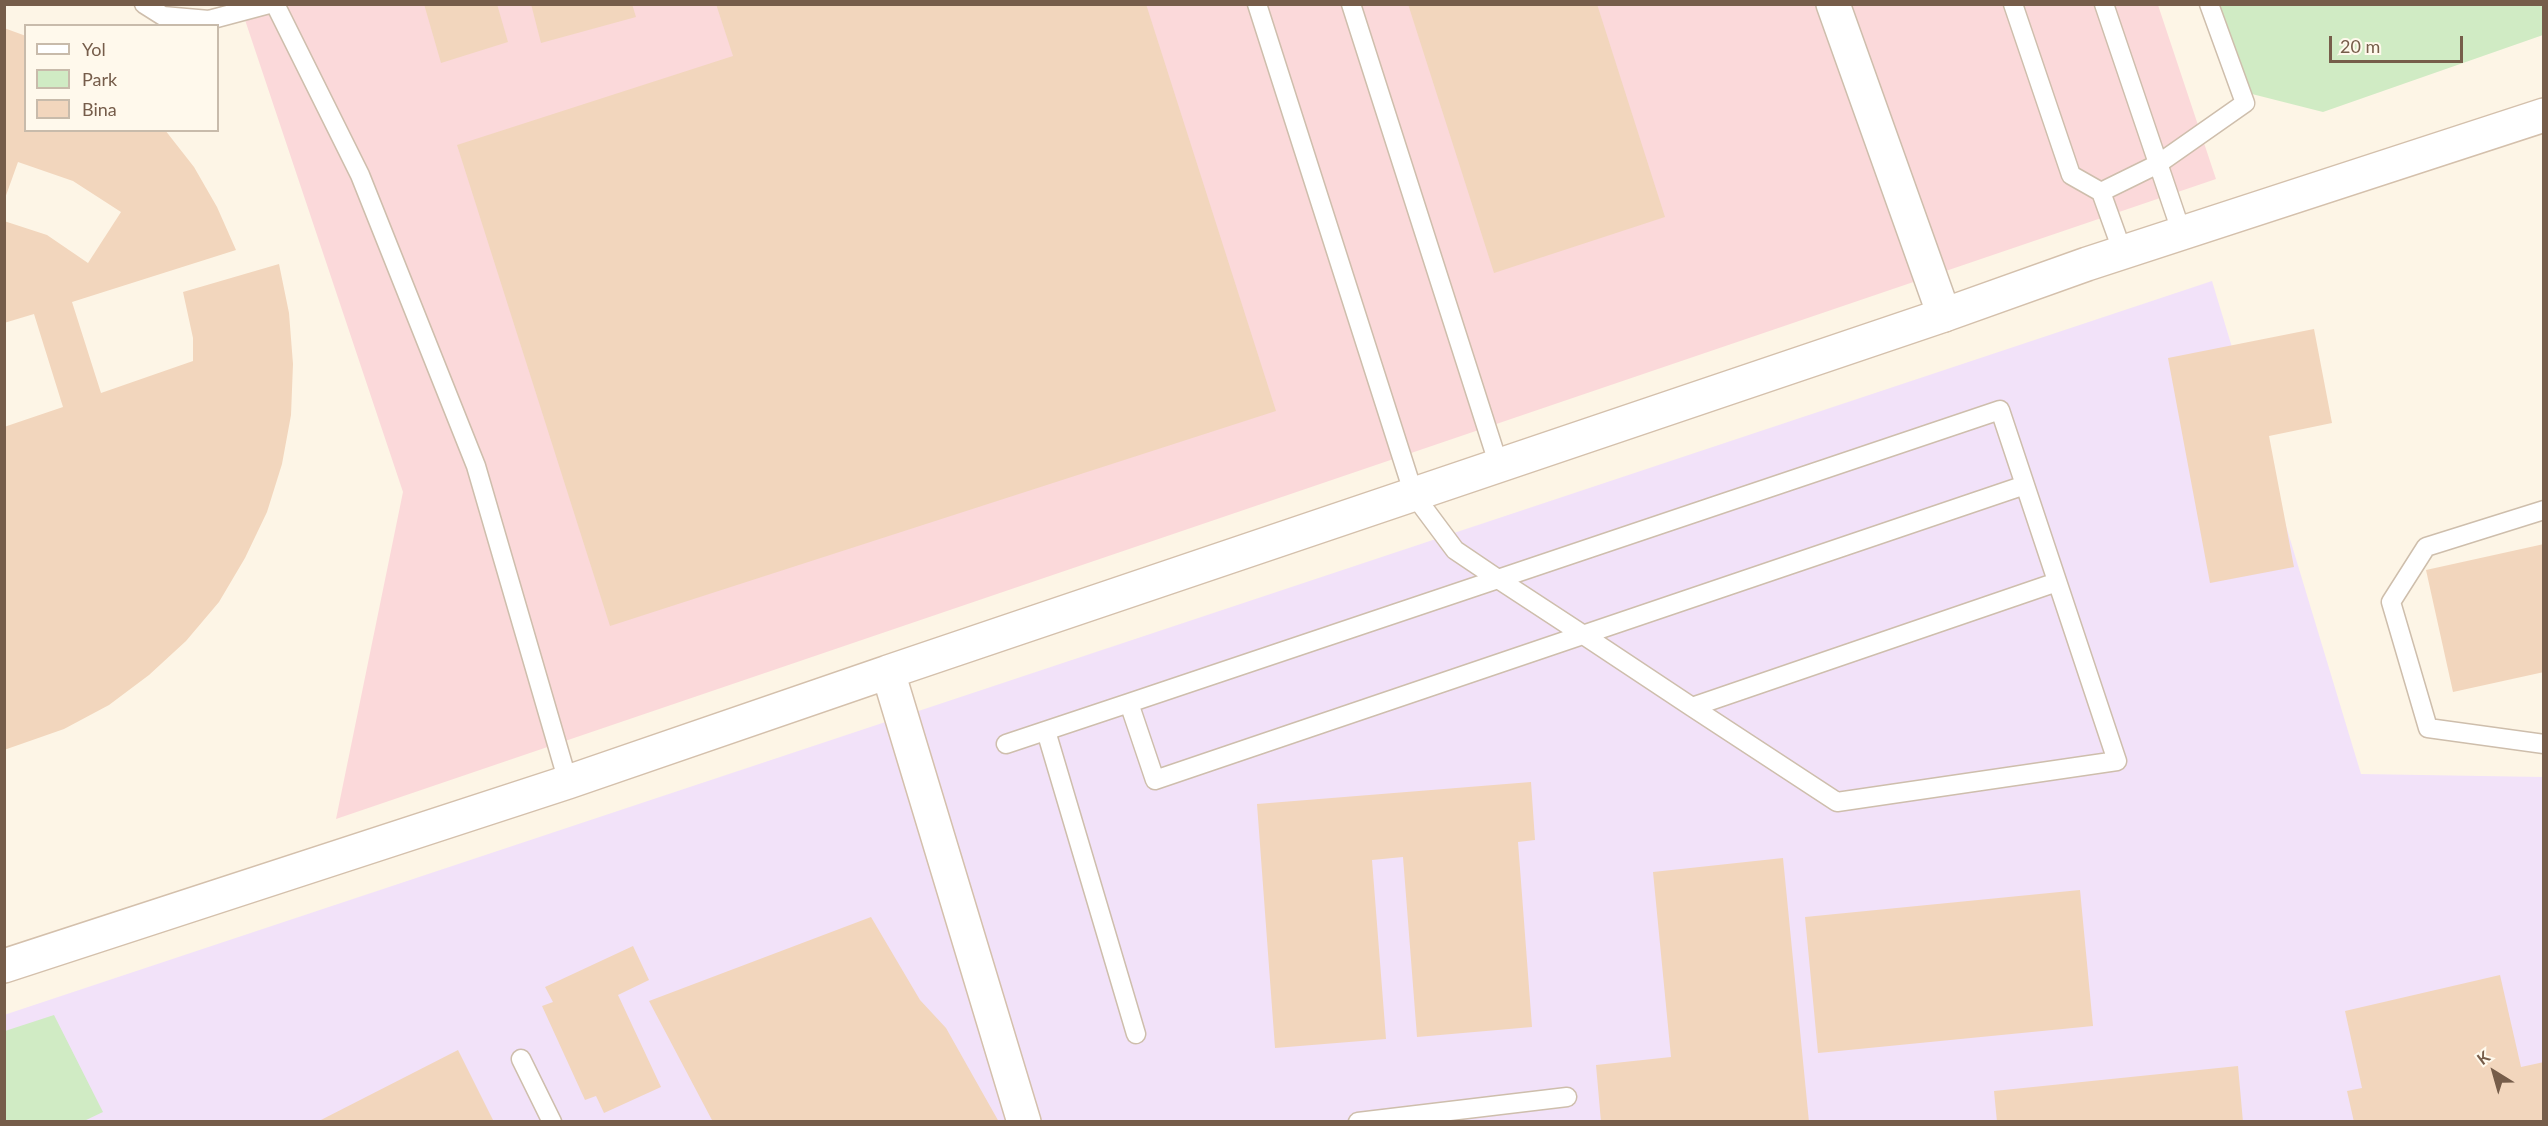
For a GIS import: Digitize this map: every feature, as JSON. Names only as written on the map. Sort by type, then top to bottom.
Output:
[{"type":"street","points":[[1833,4],[1944,315]]},
{"type":"street","points":[[4,966],[568,782],[2123,253],[2544,115]]},
{"type":"street","points":[[888,672],[1024,1122]]},
{"type":"lane","points":[[144,4],[163,16],[209,20],[269,4]]},
{"type":"lane","points":[[275,4],[360,175],[476,466],[568,782]]},
{"type":"lane","points":[[1006,744],[1047,731],[1129,703],[1498,579],[2000,410],[2117,761],[1837,802],[1692,707],[1498,579],[1455,550],[1414,495],[1257,4]]},
{"type":"lane","points":[[1351,4],[1499,466]]},
{"type":"lane","points":[[2013,4],[2071,175],[2101,192],[2123,253]]},
{"type":"lane","points":[[2104,4],[2182,234]]},
{"type":"lane","points":[[2101,192],[2158,164],[2245,103],[2209,4]]},
{"type":"lane","points":[[1129,703],[1155,780],[2025,485]]},
{"type":"lane","points":[[2544,510],[2426,547],[2391,602],[2428,728],[2544,744]]},
{"type":"lane","points":[[1692,707],[2057,582]]},
{"type":"lane","points":[[1047,731],[1136,1034]]},
{"type":"lane","points":[[520,1059],[552,1122]]},
{"type":"lane","points":[[1358,1122],[1567,1097]]},
{"type":"shaded area","points":[[240,5],[2158,5],[2216,179],[336,819],[403,492]]},
{"type":"shaded area","points":[[2212,281],[2361,774],[2543,777],[2543,1121],[5,1122],[4,1015]]},
{"type":"green space","points":[[2218,5],[2543,5],[2543,35],[2323,112],[2248,93]]},
{"type":"green space","points":[[54,1015],[103,1112],[84,1121],[5,1121],[5,1031]]},
{"type":"building","points":[[424,4],[497,4],[508,42],[441,63]]},
{"type":"building","points":[[531,4],[632,4],[636,17],[541,43]]},
{"type":"building","points":[[716,4],[1146,4],[1276,411],[610,626],[457,145],[733,56]]},
{"type":"building","points":[[1408,4],[1597,4],[1665,217],[1494,273]]},
{"type":"building","points":[[4,28],[24,35],[24,132],[167,132],[194,167],[217,207],[236,250],[72,302],[101,393],[193,361],[193,338],[183,292],[279,264],[289,313],[293,364],[291,415],[282,464],[267,512],[245,558],[219,602],[186,641],[149,675],[109,705],[64,729],[4,750],[4,427],[63,407],[34,314],[4,323],[4,221],[47,235],[88,263],[121,212],[73,181],[18,162],[4,201]]},
{"type":"building","points":[[2314,329],[2332,423],[2269,436],[2294,567],[2210,583],[2168,358]]},
{"type":"building","points":[[2544,544],[2544,672],[2453,692],[2426,570]]},
{"type":"building","points":[[1531,782],[1535,840],[1518,842],[1532,1027],[1417,1037],[1403,857],[1372,860],[1386,1039],[1275,1048],[1257,804]]},
{"type":"building","points":[[1783,858],[1809,1122],[1601,1122],[1596,1065],[1671,1057],[1653,872]]},
{"type":"building","points":[[2080,890],[2093,1026],[1818,1053],[1805,917]]},
{"type":"building","points":[[871,917],[920,1000],[946,1028],[999,1122],[713,1122],[649,1001]]},
{"type":"building","points":[[633,946],[649,980],[618,995],[661,1087],[604,1113],[596,1096],[585,1100],[542,1006],[553,1002],[545,987]]},
{"type":"building","points":[[2500,975],[2521,1067],[2544,1062],[2544,1122],[2354,1122],[2347,1091],[2362,1088],[2345,1011]]},
{"type":"building","points":[[458,1050],[494,1122],[317,1122]]},
{"type":"building","points":[[2238,1066],[2243,1122],[1997,1122],[1994,1091]]}]
